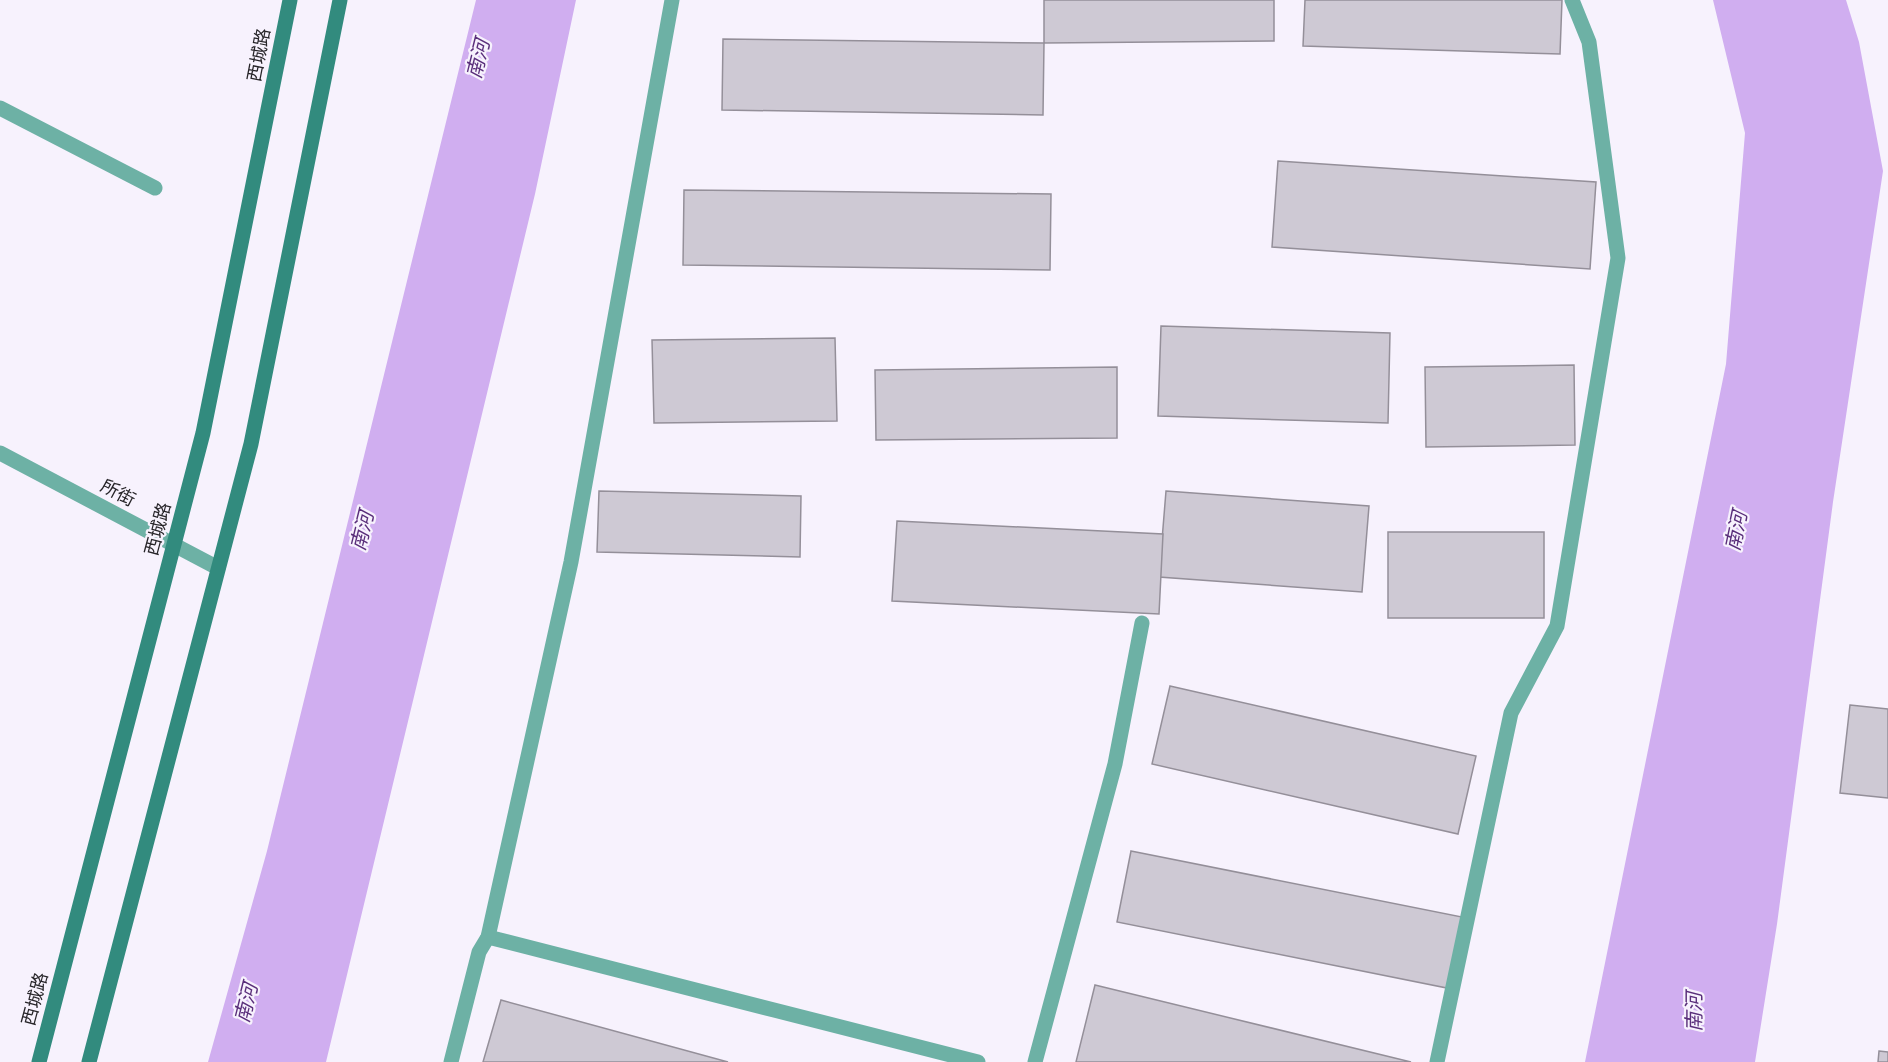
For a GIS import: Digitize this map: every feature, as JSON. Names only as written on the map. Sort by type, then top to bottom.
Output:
[{"type":"main road","name":"西城路","points":[[39,1062],[203,433],[290,0]]},
{"type":"main road","points":[[89,1062],[251,444],[340,0]]},
{"type":"street","points":[[451,1062],[479,952],[488,937],[571,562],[672,0]]},
{"type":"street","points":[[1437,1062],[1511,713],[1557,626],[1618,258],[1589,42],[1572,0]]},
{"type":"street","points":[[0,108],[155,188]]},
{"type":"street","name":"所街","points":[[0,453],[218,568]]},
{"type":"street","points":[[1035,1062],[1115,764],[1142,623]]},
{"type":"street","points":[[488,937],[978,1062]]},
{"type":"water","name":"南河","points":[[476,0],[576,0],[535,194],[326,1062],[208,1062],[267,851]]},
{"type":"water","name":"南河","points":[[1713,0],[1846,0],[1859,42],[1883,171],[1833,502],[1777,924],[1755,1062],[1585,1062],[1726,364],[1745,133]]},
{"type":"building","points":[[1044,0],[1274,0],[1274,41],[1044,43]]},
{"type":"building","points":[[1305,0],[1562,0],[1560,54],[1303,46]]},
{"type":"building","points":[[723,39],[1044,43],[1043,115],[722,110]]},
{"type":"building","points":[[1278,161],[1596,182],[1590,269],[1272,247]]},
{"type":"building","points":[[684,190],[1051,194],[1050,270],[683,265]]},
{"type":"building","points":[[1161,326],[1390,333],[1388,423],[1158,416]]},
{"type":"building","points":[[835,338],[837,421],[654,423],[652,340]]},
{"type":"building","points":[[1574,365],[1575,445],[1426,447],[1425,367]]},
{"type":"building","points":[[1117,367],[1117,438],[876,440],[875,370]]},
{"type":"building","points":[[599,491],[801,496],[800,557],[597,552]]},
{"type":"building","points":[[1166,491],[1369,506],[1362,592],[1159,577]]},
{"type":"building","points":[[897,521],[1163,534],[1159,614],[892,601]]},
{"type":"building","points":[[1388,532],[1544,532],[1544,618],[1388,618]]},
{"type":"building","points":[[1170,686],[1476,756],[1458,834],[1152,764]]},
{"type":"building","points":[[1850,705],[1888,709],[1888,798],[1840,793]]},
{"type":"building","points":[[1131,851],[1462,917],[1447,988],[1117,922]]},
{"type":"building","points":[[1095,985],[1411,1062],[1076,1062]]},
{"type":"building","points":[[501,1000],[728,1062],[483,1062]]},
{"type":"building","points":[[1879,1051],[1888,1052],[1888,1062],[1878,1062]]}]
